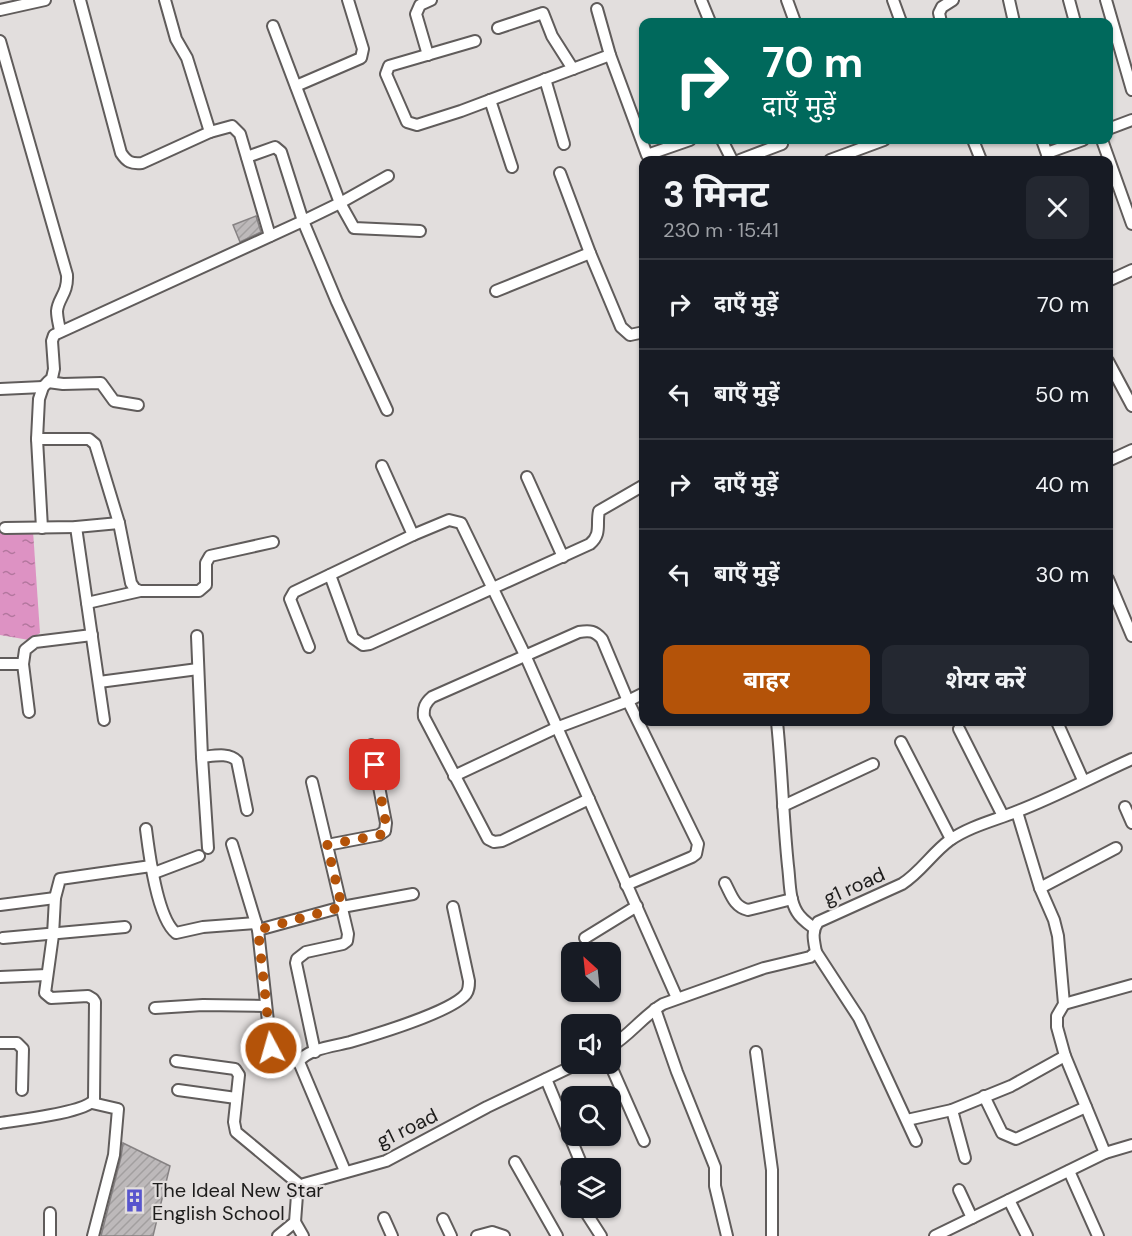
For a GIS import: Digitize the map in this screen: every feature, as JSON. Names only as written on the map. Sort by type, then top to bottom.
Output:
[{"type":"street","points":[[0,10],[45,0]]},
{"type":"street","points":[[80,0],[121,153],[126,160],[133,164],[142,163],[210,132],[227,126],[236,129],[247,157],[270,236]]},
{"type":"street","points":[[165,0],[176,39],[187,58],[210,132]]},
{"type":"street","points":[[296,86],[361,58],[363,49],[348,0]]},
{"type":"street","points":[[428,55],[416,14],[420,5],[431,0]]},
{"type":"street","points":[[701,0],[708,18]]},
{"type":"street","points":[[787,0],[794,18]]},
{"type":"street","points":[[893,0],[900,18]]},
{"type":"street","points":[[940,18],[939,13],[942,7],[953,0]]},
{"type":"street","points":[[1009,0],[1013,18]]},
{"type":"street","points":[[1069,0],[1075,18]]},
{"type":"street","points":[[1106,0],[1111,18]]},
{"type":"street","points":[[597,9],[610,55],[639,136]]},
{"type":"street","points":[[498,28],[543,13],[552,36],[573,69]]},
{"type":"street","points":[[1113,24],[1132,90]]},
{"type":"street","points":[[273,26],[340,203],[354,228],[420,231]]},
{"type":"street","points":[[0,40],[67,275],[68,284],[65,295],[57,310],[60,331]]},
{"type":"street","points":[[475,41],[393,65],[387,70],[386,74],[407,122],[417,125],[610,55]]},
{"type":"street","points":[[545,79],[564,144]]},
{"type":"street","points":[[490,100],[512,167]]},
{"type":"street","points":[[1113,127],[1132,120]]},
{"type":"street","points":[[652,156],[680,144]]},
{"type":"street","points":[[750,156],[782,144]]},
{"type":"street","points":[[841,156],[873,144]]},
{"type":"street","points":[[1050,156],[1075,144]]},
{"type":"street","points":[[247,157],[275,147],[279,149],[303,221],[337,302],[387,410]]},
{"type":"street","points":[[1113,171],[1132,224]]},
{"type":"street","points":[[560,173],[621,327],[630,335],[639,333]]},
{"type":"street","points":[[42,528],[37,439],[39,399],[45,384],[52,378],[53,337],[60,331],[303,221],[388,176]]},
{"type":"street","points":[[496,291],[590,253]]},
{"type":"street","points":[[1113,279],[1132,270]]},
{"type":"street","points":[[1113,370],[1132,406]]},
{"type":"street","points":[[0,389],[98,382],[105,386],[114,401],[138,405]]},
{"type":"street","points":[[37,439],[89,439],[95,444],[119,523],[131,583],[135,589],[140,591]]},
{"type":"street","points":[[1113,459],[1132,450]]},
{"type":"street","points":[[382,466],[413,535]]},
{"type":"street","points":[[527,477],[563,557]]},
{"type":"street","points":[[330,575],[353,638],[363,645],[370,644],[590,544],[596,540],[599,532],[597,515],[603,507],[639,488]]},
{"type":"street","points":[[309,647],[290,599],[294,592],[449,520],[461,523],[525,655],[677,998]]},
{"type":"street","points":[[5,528],[76,527],[119,523]]},
{"type":"street","points":[[76,527],[104,720]]},
{"type":"street","points":[[87,603],[140,591],[198,591],[206,585],[206,563],[210,556],[273,542]]},
{"type":"street","points":[[1113,591],[1132,636]]},
{"type":"street","points":[[589,799],[502,841],[494,842],[484,834],[424,717],[423,710],[427,702],[432,697],[525,655],[589,630],[596,632],[602,639],[639,723]]},
{"type":"street","points":[[29,711],[23,664],[25,650],[35,642],[92,635]]},
{"type":"street","points":[[197,636],[208,848]]},
{"type":"street","points":[[0,664],[23,664]]},
{"type":"street","points":[[99,682],[198,669]]},
{"type":"street","points":[[454,776],[556,728],[639,696]]},
{"type":"street","points":[[626,885],[692,857],[698,849],[698,844],[640,726]]},
{"type":"street","points":[[777,726],[792,899],[802,920],[814,928]]},
{"type":"street","points":[[1059,726],[1083,780]]},
{"type":"street","points":[[959,729],[1003,816]]},
{"type":"street","points":[[901,742],[951,839]]},
{"type":"street","points":[[327,845],[380,835],[385,831],[386,824],[371,745]]},
{"type":"street","points":[[202,757],[230,755],[237,761],[247,810]]},
{"type":"street","name":"g1 road","points":[[816,952],[813,937],[814,928],[818,922],[902,884],[914,876],[933,854],[951,839],[1017,812],[1132,759]]},
{"type":"street","points":[[783,806],[873,764]]},
{"type":"street","points":[[312,782],[348,934],[347,941],[338,946],[302,953],[297,958],[296,963],[315,1052]]},
{"type":"street","points":[[1125,807],[1132,823]]},
{"type":"street","points":[[1017,812],[1040,888],[1054,920],[1058,936],[1064,1004],[1057,1016],[1057,1027],[1065,1056],[1105,1153]]},
{"type":"street","points":[[146,829],[153,879],[171,927],[176,933],[203,927],[257,926],[413,894]]},
{"type":"street","points":[[232,844],[257,926],[273,1055],[282,1060],[299,1062]]},
{"type":"street","points":[[1040,888],[1116,848]]},
{"type":"street","points":[[151,866],[154,873],[200,856]]},
{"type":"street","points":[[92,1103],[95,1002],[88,996],[47,997],[45,993],[57,883],[63,877],[151,866]]},
{"type":"street","points":[[725,882],[736,904],[742,909],[748,910],[792,899]]},
{"type":"street","points":[[0,905],[55,898]]},
{"type":"street","points":[[585,938],[637,906]]},
{"type":"street","points":[[299,1062],[302,1058],[315,1052],[383,1032],[444,1008],[466,994],[469,981],[453,907]]},
{"type":"street","points":[[3,938],[125,927]]},
{"type":"street","points":[[621,1041],[655,1009],[677,998],[764,968],[810,957],[816,952],[859,1018],[916,1142]]},
{"type":"street","points":[[0,977],[47,975]]},
{"type":"street","points":[[1064,1004],[1132,985]]},
{"type":"street","points":[[154,1008],[203,1005],[266,1006]]},
{"type":"street","points":[[655,1009],[676,1072],[715,1167],[715,1186],[727,1236]]},
{"type":"street","points":[[0,1043],[17,1043],[23,1049],[22,1090]]},
{"type":"street","points":[[756,1052],[772,1170],[772,1236]]},
{"type":"street","points":[[907,1120],[952,1110],[1011,1086],[1065,1056]]},
{"type":"street","points":[[176,1061],[235,1069],[240,1075],[234,1122],[236,1132],[301,1186],[297,1195],[295,1222],[303,1236]]},
{"type":"street","points":[[299,1062],[345,1171]]},
{"type":"street","name":"g1 road","points":[[301,1186],[345,1171],[386,1161],[487,1107],[561,1071]]},
{"type":"street","points":[[614,1074],[644,1141]]},
{"type":"street","points":[[546,1078],[579,1158]]},
{"type":"street","points":[[178,1090],[237,1098]]},
{"type":"street","points":[[984,1096],[1002,1133],[1016,1139],[1086,1107]]},
{"type":"street","points":[[0,1123],[68,1111],[92,1103],[118,1109],[114,1155],[93,1236]]},
{"type":"street","points":[[952,1110],[965,1158]]},
{"type":"street","points":[[935,1236],[1105,1153],[1132,1145]]},
{"type":"street","points":[[515,1162],[557,1236]]},
{"type":"street","points":[[1069,1171],[1098,1236]]},
{"type":"street","points":[[959,1190],[972,1218]]},
{"type":"street","points":[[1010,1200],[1027,1236]]},
{"type":"street","points":[[50,1213],[50,1236]]},
{"type":"street","points":[[384,1218],[392,1236]]},
{"type":"street","points":[[589,1218],[601,1236]]},
{"type":"street","points":[[443,1219],[451,1236]]},
{"type":"street","points":[[278,1236],[295,1222]]},
{"type":"street","points":[[477,1236],[492,1232],[504,1236]]},
{"type":"water","points":[[33,531],[40,633],[29,640],[0,635],[0,533]]},
{"type":"building","points":[[256,216],[261,232],[240,242],[233,225]]},
{"type":"building","name":"The Ideal New Star English School","points":[[123,1143],[170,1166],[153,1236],[101,1236]]},
{"type":"place","name":"The Ideal New Star English School","points":[[134,1201]]},
{"type":"route","points":[[271,1048],[258,930],[342,907],[327,845],[380,835],[385,831],[386,824],[375,765]]}]
